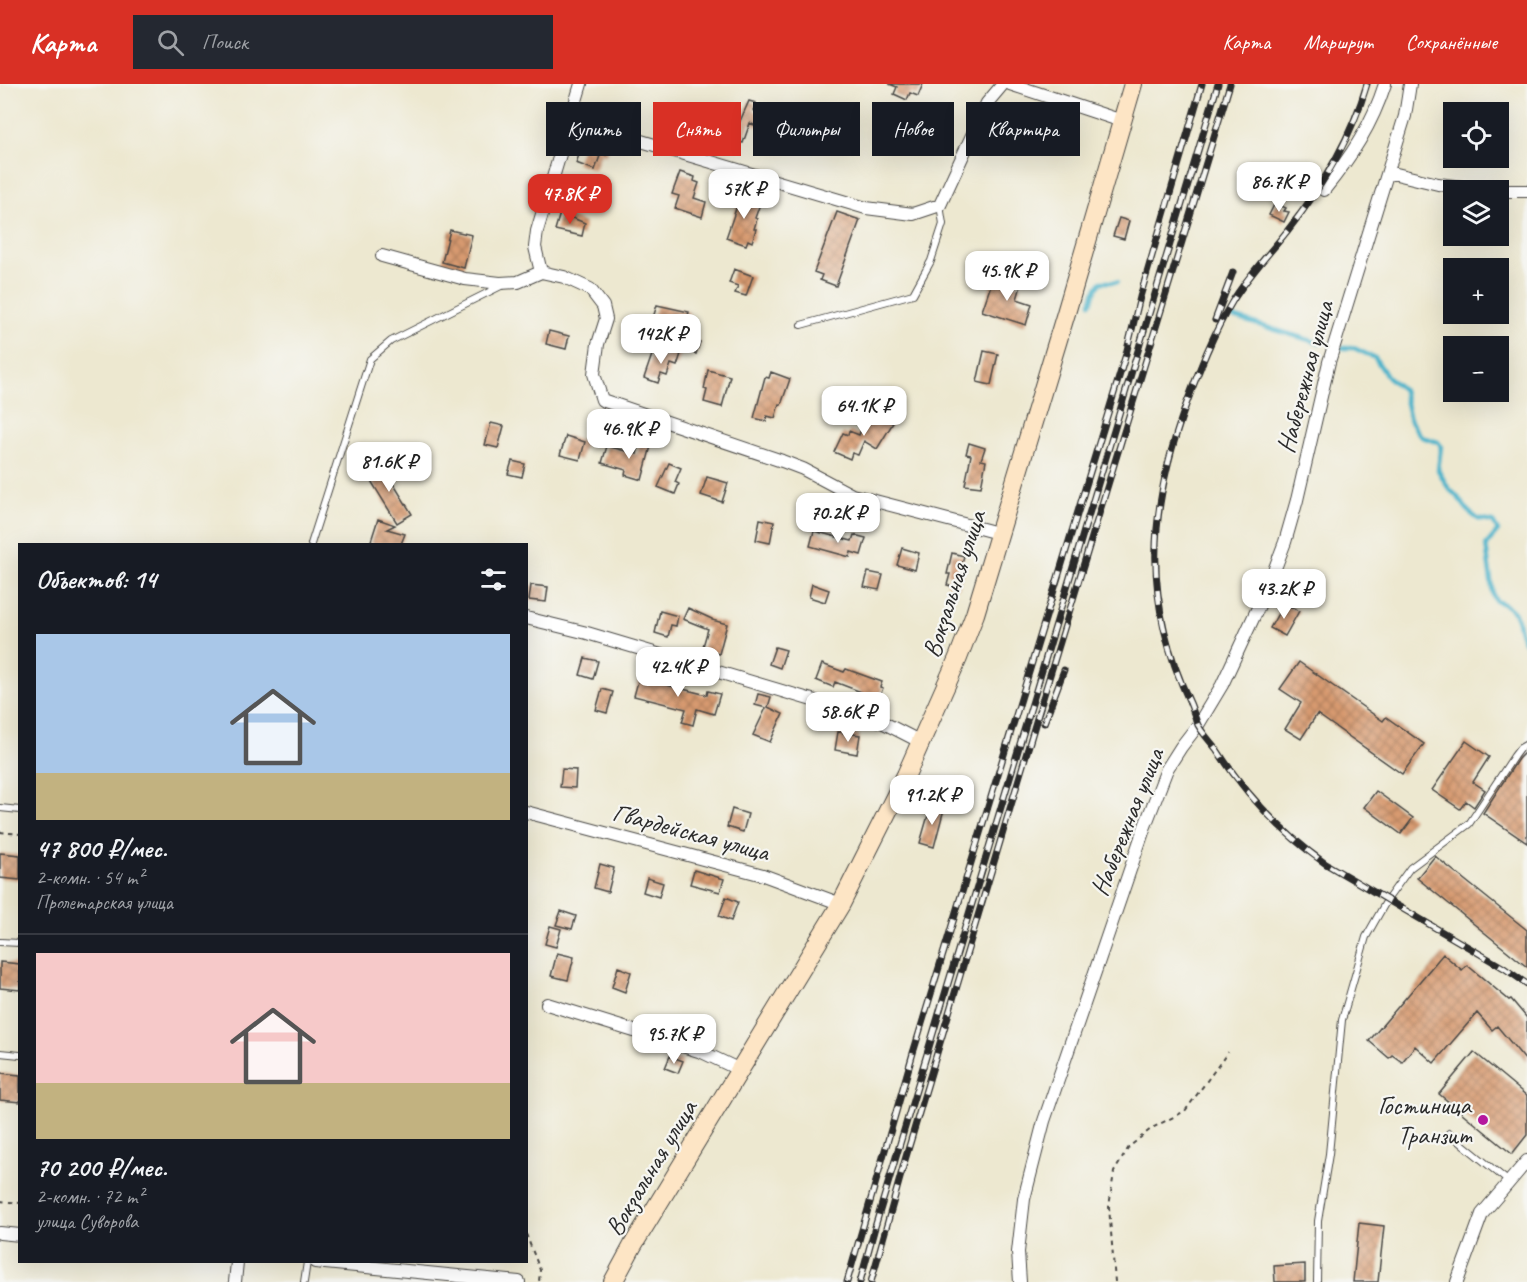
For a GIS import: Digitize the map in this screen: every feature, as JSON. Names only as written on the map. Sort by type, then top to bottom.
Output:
[{"type":"main road","name":"Вокзальная улица","points":[[613,1282],[633,1245],[841,904],[921,742],[958,658],[975,614],[1133,84]]},
{"type":"street","points":[[576,102],[581,84]]},
{"type":"street","points":[[641,141],[866,208],[913,214],[940,205],[987,103],[1002,84]]},
{"type":"street","points":[[1010,84],[1122,121]]},
{"type":"street","points":[[1324,190],[1347,162],[1360,141],[1373,118],[1385,84]]},
{"type":"street","name":"Набережная улица","points":[[1020,1282],[1018,1252],[1024,1199],[1044,1121],[1159,787],[1180,747],[1198,725],[1222,686],[1286,542],[1329,362],[1405,116],[1410,84]]},
{"type":"street","points":[[541,272],[535,247],[537,231],[560,156]]},
{"type":"street","points":[[1388,172],[1443,185]]},
{"type":"street","points":[[1509,191],[1527,191]]},
{"type":"street","points":[[382,256],[465,279],[518,282],[541,272],[564,277],[590,290],[603,306],[606,319],[597,344],[594,374],[602,400],[782,460],[852,495],[998,532]]},
{"type":"street","points":[[528,618],[587,633],[876,719],[921,742]]},
{"type":"street","name":"Гвардейская улица","points":[[528,813],[763,875],[841,904]]},
{"type":"street","points":[[547,1004],[702,1052],[740,1070]]},
{"type":"street","points":[[1457,1282],[1482,1214],[1527,1161]]},
{"type":"street","points":[[0,1233],[18,1235]]},
{"type":"street","points":[[235,1282],[237,1263]]},
{"type":"street","points":[[338,1263],[519,1282]]},
{"type":"lane","points":[[801,325],[913,294],[931,261],[943,224],[940,205]]},
{"type":"lane","points":[[311,543],[370,359],[391,341],[507,283]]},
{"type":"lane","points":[[1317,1282],[1318,1221],[1329,1155],[1342,1020],[1366,937],[1386,900],[1410,868],[1469,824],[1514,756],[1520,748],[1527,744]]},
{"type":"lane","points":[[0,808],[18,810]]},
{"type":"lane","points":[[0,942],[18,943]]},
{"type":"lane","points":[[0,1053],[18,1055]]},
{"type":"lane","points":[[1449,1133],[1509,1182]]},
{"type":"lane","points":[[304,1282],[307,1263]]},
{"type":"path","points":[[0,832],[18,834]]},
{"type":"path","points":[[1115,1282],[1109,1207],[1114,1172],[1129,1147],[1152,1128],[1185,1111],[1228,1052]]},
{"type":"path","points":[[0,1201],[18,1203]]},
{"type":"path","points":[[528,1239],[540,1270],[539,1282]]},
{"type":"building","points":[[889,84],[923,84],[918,96],[910,93],[907,100],[894,94],[897,87]]},
{"type":"building","points":[[749,101],[753,102],[753,124],[750,123],[743,143],[741,142],[741,119]]},
{"type":"building","points":[[579,156],[600,156],[595,170],[576,163]]},
{"type":"building","points":[[680,172],[695,177],[694,181],[699,183],[694,198],[706,202],[702,217],[675,208],[679,196],[672,194]]},
{"type":"building","points":[[741,194],[761,201],[755,218],[757,219],[754,229],[756,229],[752,242],[748,240],[746,245],[726,238]]},
{"type":"building","points":[[1275,203],[1286,208],[1284,211],[1289,212],[1284,222],[1269,215]]},
{"type":"building","points":[[837,212],[860,220],[836,286],[820,280],[822,275],[814,272]]},
{"type":"building","points":[[560,213],[585,223],[582,236],[555,230]]},
{"type":"building","points":[[1119,218],[1129,221],[1124,239],[1113,236]]},
{"type":"building","points":[[450,230],[472,235],[464,268],[442,262]]},
{"type":"building","points":[[734,269],[753,276],[746,296],[735,293],[738,286],[729,283]]},
{"type":"building","points":[[994,276],[1021,286],[1017,299],[1032,304],[1026,325],[982,311]]},
{"type":"building","points":[[657,305],[689,312],[684,330],[652,321]]},
{"type":"building","points":[[549,331],[569,336],[566,349],[546,344]]},
{"type":"building","points":[[680,335],[700,342],[696,354],[676,346]]},
{"type":"building","points":[[669,350],[681,354],[677,366],[671,364],[667,376],[661,374],[658,383],[644,378],[653,352],[666,357]]},
{"type":"building","points":[[984,351],[998,354],[991,385],[977,382]]},
{"type":"building","points":[[708,370],[730,376],[722,407],[704,402]]},
{"type":"building","points":[[771,372],[790,379],[775,418],[767,416],[766,421],[754,418],[765,377],[769,378]]},
{"type":"building","points":[[867,414],[893,423],[877,449],[864,441],[858,455],[852,453],[850,459],[834,452],[843,433],[848,435],[849,431],[859,435]]},
{"type":"building","points":[[491,423],[504,426],[498,448],[485,445]]},
{"type":"building","points":[[566,436],[585,442],[580,460],[560,455]]},
{"type":"building","points":[[640,443],[651,446],[642,480],[625,475],[626,470],[602,463],[607,446],[637,454]]},
{"type":"building","points":[[969,443],[985,448],[981,460],[986,461],[981,487],[965,485],[971,455],[966,454]]},
{"type":"building","points":[[512,461],[525,464],[522,477],[508,474]]},
{"type":"building","points":[[380,462],[412,514],[397,523],[365,471]]},
{"type":"building","points":[[669,463],[681,468],[675,482],[679,484],[675,494],[658,487]]},
{"type":"building","points":[[707,477],[728,483],[722,502],[701,495]]},
{"type":"building","points":[[378,519],[395,525],[387,529],[405,534],[401,543],[370,543]]},
{"type":"building","points":[[760,519],[774,522],[770,543],[756,540]]},
{"type":"building","points":[[814,531],[852,541],[854,535],[866,538],[861,555],[851,552],[850,557],[810,546]]},
{"type":"building","points":[[902,548],[919,553],[915,570],[897,565]]},
{"type":"building","points":[[952,553],[964,556],[961,567],[964,568],[958,588],[947,585]]},
{"type":"building","points":[[868,572],[883,575],[879,590],[864,587]]},
{"type":"building","points":[[812,584],[829,590],[825,602],[809,597]]},
{"type":"building","points":[[531,585],[548,587],[546,602],[529,600]]},
{"type":"building","points":[[1284,603],[1299,611],[1285,636],[1270,628]]},
{"type":"building","points":[[688,608],[712,620],[727,624],[719,654],[702,650],[708,629],[683,619]]},
{"type":"building","points":[[660,611],[678,616],[676,626],[671,625],[668,637],[655,633]]},
{"type":"building","points":[[775,647],[786,650],[780,668],[769,664]]},
{"type":"building","points":[[585,658],[598,661],[593,679],[580,675]]},
{"type":"building","points":[[1299,662],[1383,721],[1386,717],[1424,744],[1402,774],[1317,714],[1301,739],[1285,729],[1301,703],[1280,689]]},
{"type":"building","points":[[822,664],[844,672],[846,669],[882,682],[880,687],[883,688],[877,703],[859,696],[861,692],[835,682],[833,687],[816,680]]},
{"type":"building","points":[[639,678],[707,695],[708,691],[720,694],[714,714],[697,709],[693,725],[682,722],[686,709],[634,696]]},
{"type":"building","points":[[602,689],[613,692],[607,713],[596,710]]},
{"type":"building","points":[[758,694],[771,697],[768,707],[783,714],[770,742],[753,735],[766,708],[755,705]]},
{"type":"building","points":[[838,732],[860,735],[857,754],[835,750]]},
{"type":"building","points":[[1466,741],[1489,757],[1473,782],[1485,790],[1474,807],[1466,801],[1460,809],[1432,790]]},
{"type":"building","points":[[1527,750],[1527,843],[1483,813],[1518,759]]},
{"type":"building","points":[[562,769],[576,770],[575,788],[560,787]]},
{"type":"building","points":[[1376,791],[1413,818],[1401,834],[1364,807]]},
{"type":"building","points":[[931,805],[944,809],[934,847],[920,843]]},
{"type":"building","points":[[732,809],[748,814],[743,832],[727,827]]},
{"type":"building","points":[[0,853],[18,855],[18,880],[0,878]]},
{"type":"building","points":[[1435,856],[1527,930],[1527,967],[1417,878]]},
{"type":"building","points":[[600,864],[614,868],[608,892],[594,888]]},
{"type":"building","points":[[694,870],[724,879],[720,892],[690,884]]},
{"type":"building","points":[[647,878],[663,883],[659,897],[643,892]]},
{"type":"building","points":[[726,897],[738,902],[731,921],[719,916]]},
{"type":"building","points":[[561,911],[576,916],[572,929],[556,925]]},
{"type":"building","points":[[550,926],[561,929],[556,947],[545,944]]},
{"type":"building","points":[[557,953],[574,957],[568,980],[551,976]]},
{"type":"building","points":[[1443,954],[1462,970],[1467,965],[1509,1000],[1511,999],[1527,1018],[1527,1062],[1497,1026],[1492,1030],[1477,1013],[1434,1063],[1415,1046],[1402,1062],[1392,1055],[1389,1058],[1369,1041]]},
{"type":"building","points":[[0,962],[18,964],[18,990],[0,988]]},
{"type":"building","points":[[618,967],[631,972],[625,992],[612,987]]},
{"type":"building","points":[[1474,1052],[1527,1096],[1527,1135],[1512,1154],[1439,1094]]},
{"type":"building","points":[[670,1056],[683,1061],[678,1073],[665,1068]]},
{"type":"building","points":[[0,1073],[18,1075],[18,1102],[0,1100]]},
{"type":"building","points":[[1359,1223],[1384,1226],[1378,1282],[1353,1282]]},
{"type":"building","points":[[1305,1264],[1305,1282],[1275,1282],[1274,1266]]},
{"type":"waterway","points":[[1091,303],[1101,282],[1117,282]]},
{"type":"waterway","points":[[1233,317],[1319,343]]},
{"type":"waterway","points":[[1342,348],[1354,348],[1375,358],[1387,376],[1403,390],[1410,420],[1417,431],[1422,437],[1438,442],[1441,446],[1438,470],[1449,489],[1478,519],[1493,522],[1498,531],[1486,545],[1493,595],[1496,601],[1512,610],[1527,646]]},
{"type":"railway","points":[[847,1282],[913,1053],[1126,354],[1140,297],[1202,84]]},
{"type":"railway","points":[[860,1282],[1218,84]]},
{"type":"railway","points":[[871,1282],[905,1160],[1046,688],[1230,84]]},
{"type":"railway","points":[[1367,84],[1353,124],[1324,179],[1301,213],[1245,283],[1225,314],[1186,405],[1173,444],[1158,519],[1156,555],[1158,591],[1164,628],[1174,665],[1198,725],[1240,782],[1280,826],[1326,864],[1504,968],[1527,984]]},
{"type":"railway","points":[[1215,320],[1233,272]]},
{"type":"railway","points":[[1044,723],[1064,670]]},
{"type":"place","name":"Гостиница Транзит","points":[[1483,1120]]}]
